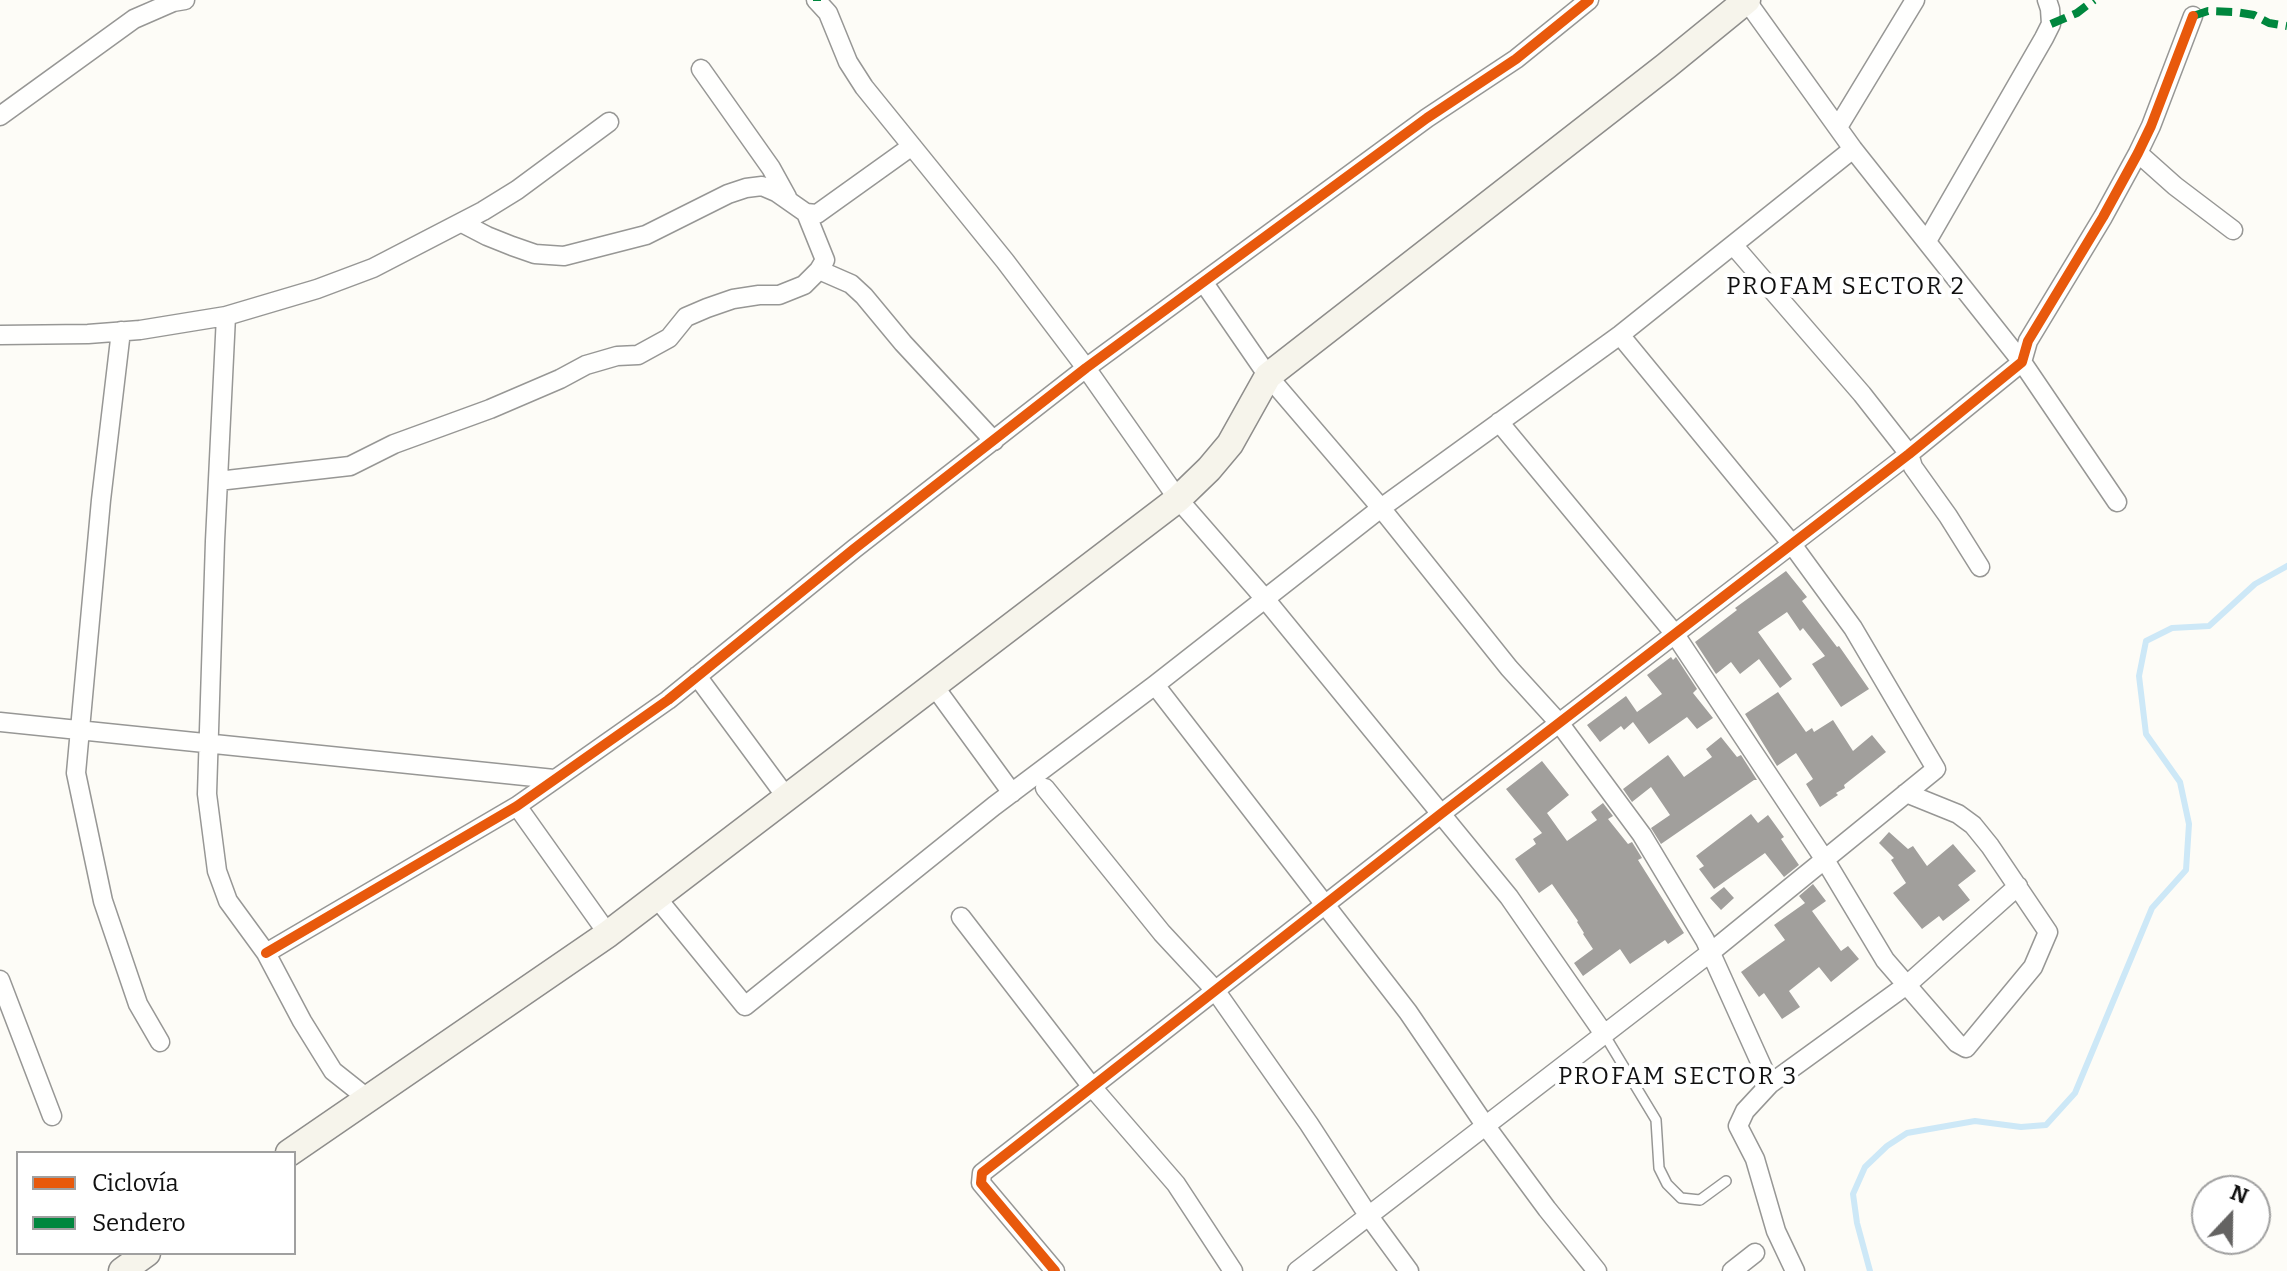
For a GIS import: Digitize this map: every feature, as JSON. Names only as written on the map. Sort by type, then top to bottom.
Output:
[{"type":"main road","points":[[292,1151],[608,934],[1178,499],[1230,444],[1268,376],[1747,0]]},
{"type":"main road","points":[[122,1271],[144,1255]]},
{"type":"street","points":[[0,116],[134,19],[185,0]]},
{"type":"street","points":[[816,0],[828,13],[848,62],[864,87],[1005,261],[1086,368],[1178,499],[1266,600],[1509,897],[1604,1034]]},
{"type":"street","points":[[266,953],[517,806],[668,700],[854,549],[1086,368],[1427,118],[1516,59],[1589,0]]},
{"type":"street","points":[[1747,0],[1853,149],[2022,362],[2117,502]]},
{"type":"street","points":[[1838,127],[1915,0]]},
{"type":"street","points":[[1927,241],[2051,24],[2047,0]]},
{"type":"street","points":[[1055,1271],[981,1183],[982,1173],[1674,633],[1909,454],[2022,362],[2028,341],[2138,153],[2193,16]]},
{"type":"street","points":[[701,69],[771,168],[788,200]]},
{"type":"street","points":[[0,335],[88,334],[226,316],[317,289],[373,268],[462,223],[517,190],[609,122]]},
{"type":"street","points":[[462,223],[535,254],[564,256],[646,235],[746,188],[762,186],[806,213],[817,214],[912,146]]},
{"type":"street","points":[[656,897],[745,1006],[1012,793],[1266,600],[1381,508],[1620,335],[1853,149]]},
{"type":"street","points":[[2138,153],[2233,230]]},
{"type":"street","points":[[218,481],[350,466],[394,444],[490,409],[586,365],[617,356],[638,355],[669,338],[686,317],[733,299],[779,295],[804,285],[825,260],[806,213]]},
{"type":"street","points":[[1734,246],[1862,394],[1909,454],[1913,467],[1980,567]]},
{"type":"street","points":[[819,270],[851,284],[864,296],[994,441]]},
{"type":"street","points":[[1204,283],[1268,376],[1381,508],[1509,668],[1560,724],[1642,835],[1711,952],[1770,1084]]},
{"type":"street","points":[[226,316],[207,794],[217,871],[228,901],[266,953],[333,1071],[367,1098]]},
{"type":"street","points":[[121,331],[101,500],[76,773],[103,901],[138,1004],[160,1042]]},
{"type":"street","points":[[1297,1271],[1711,952],[1936,769],[1853,628],[1791,543],[1620,335]]},
{"type":"street","points":[[1499,422],[1674,633],[1825,860],[1885,960],[1957,1043],[1966,1048],[2033,967],[2048,932],[1990,846],[1966,820],[1933,802],[1906,793]]},
{"type":"street","points":[[697,676],[787,798]]},
{"type":"street","points":[[1155,685],[1326,903],[1408,1012],[1485,1125],[1597,1271]]},
{"type":"street","points":[[934,686],[1012,793]]},
{"type":"street","points":[[0,722],[554,779]]},
{"type":"street","points":[[1045,788],[1162,933],[1215,990],[1409,1271]]},
{"type":"street","points":[[517,806],[608,934]]},
{"type":"street","points":[[1795,1271],[1776,1231],[1755,1159],[1738,1126],[1745,1111],[1770,1084],[1908,984],[2018,886]]},
{"type":"street","points":[[961,917],[1092,1087],[1176,1184],[1233,1271]]},
{"type":"street","points":[[0,980],[52,1116]]},
{"type":"street","points":[[1732,1271],[1755,1253]]},
{"type":"lane","points":[[1604,1034],[1656,1120],[1659,1168],[1667,1184],[1681,1198],[1700,1200],[1726,1181]]},
{"type":"building","points":[[1786,571],[1807,597],[1802,601],[1869,689],[1841,707],[1812,664],[1825,656],[1803,628],[1800,631],[1787,612],[1758,632],[1792,679],[1780,688],[1759,659],[1740,674],[1731,662],[1716,674],[1695,642]]},
{"type":"building","points":[[1671,657],[1673,660],[1676,657],[1697,689],[1693,693],[1713,718],[1697,729],[1687,717],[1649,744],[1633,722],[1624,730],[1621,726],[1600,742],[1587,725],[1626,696],[1637,712],[1662,694],[1647,675]]},
{"type":"building","points":[[1778,692],[1806,732],[1812,728],[1814,732],[1833,720],[1853,751],[1872,735],[1886,752],[1820,807],[1806,784],[1813,779],[1796,753],[1777,766],[1745,714]]},
{"type":"building","points":[[1721,737],[1737,757],[1741,755],[1757,780],[1661,844],[1651,828],[1670,815],[1651,787],[1632,802],[1623,789],[1668,755],[1684,777],[1712,757],[1706,749]]},
{"type":"building","points":[[1542,761],[1569,795],[1547,813],[1567,841],[1597,820],[1591,812],[1603,803],[1613,816],[1608,819],[1628,844],[1632,842],[1642,858],[1638,860],[1684,933],[1668,944],[1665,940],[1630,964],[1620,949],[1583,976],[1574,963],[1593,949],[1578,921],[1552,884],[1539,893],[1515,859],[1536,844],[1533,839],[1542,833],[1506,789]]},
{"type":"building","points":[[1751,814],[1758,823],[1768,815],[1799,865],[1784,877],[1765,853],[1714,889],[1699,869],[1704,866],[1696,856]]},
{"type":"building","points":[[1889,832],[1908,849],[1913,846],[1927,866],[1953,844],[1976,871],[1958,885],[1970,900],[1943,921],[1939,916],[1922,929],[1893,893],[1906,883],[1891,860],[1894,858],[1879,843]]},
{"type":"building","points":[[1813,884],[1826,901],[1812,911],[1841,951],[1848,946],[1859,959],[1831,982],[1819,967],[1789,991],[1800,1007],[1782,1019],[1764,993],[1759,997],[1741,972],[1785,940],[1774,925],[1805,903],[1799,896]]},
{"type":"building","points":[[1724,887],[1734,898],[1721,910],[1710,898]]},
{"type":"waterway","points":[[1870,1271],[1853,1194],[1865,1167],[1887,1146],[1907,1133],[1975,1121],[2021,1127],[2046,1125],[2075,1093],[2152,908],[2186,870],[2189,824],[2180,782],[2146,734],[2139,676],[2146,641],[2172,628],[2209,626],[2255,584],[2287,566]]},
{"type":"marked path","points":[[2051,24],[2077,13],[2094,0]]},
{"type":"marked path","points":[[2193,16],[2208,11],[2235,12],[2287,26]]},
{"type":"cycle path","points":[[266,953],[517,806],[668,700],[854,549],[1086,368],[1427,118],[1516,59],[1589,0]]},
{"type":"cycle path","points":[[1055,1271],[981,1183],[982,1173],[1442,813],[1909,454],[2022,362],[2028,341],[2138,153],[2193,16]]},
{"type":"district","name":"PROFAM SECTOR 2","points":[[1846,287]]},
{"type":"district","name":"PROFAM SECTOR 3","points":[[1678,1077]]}]
